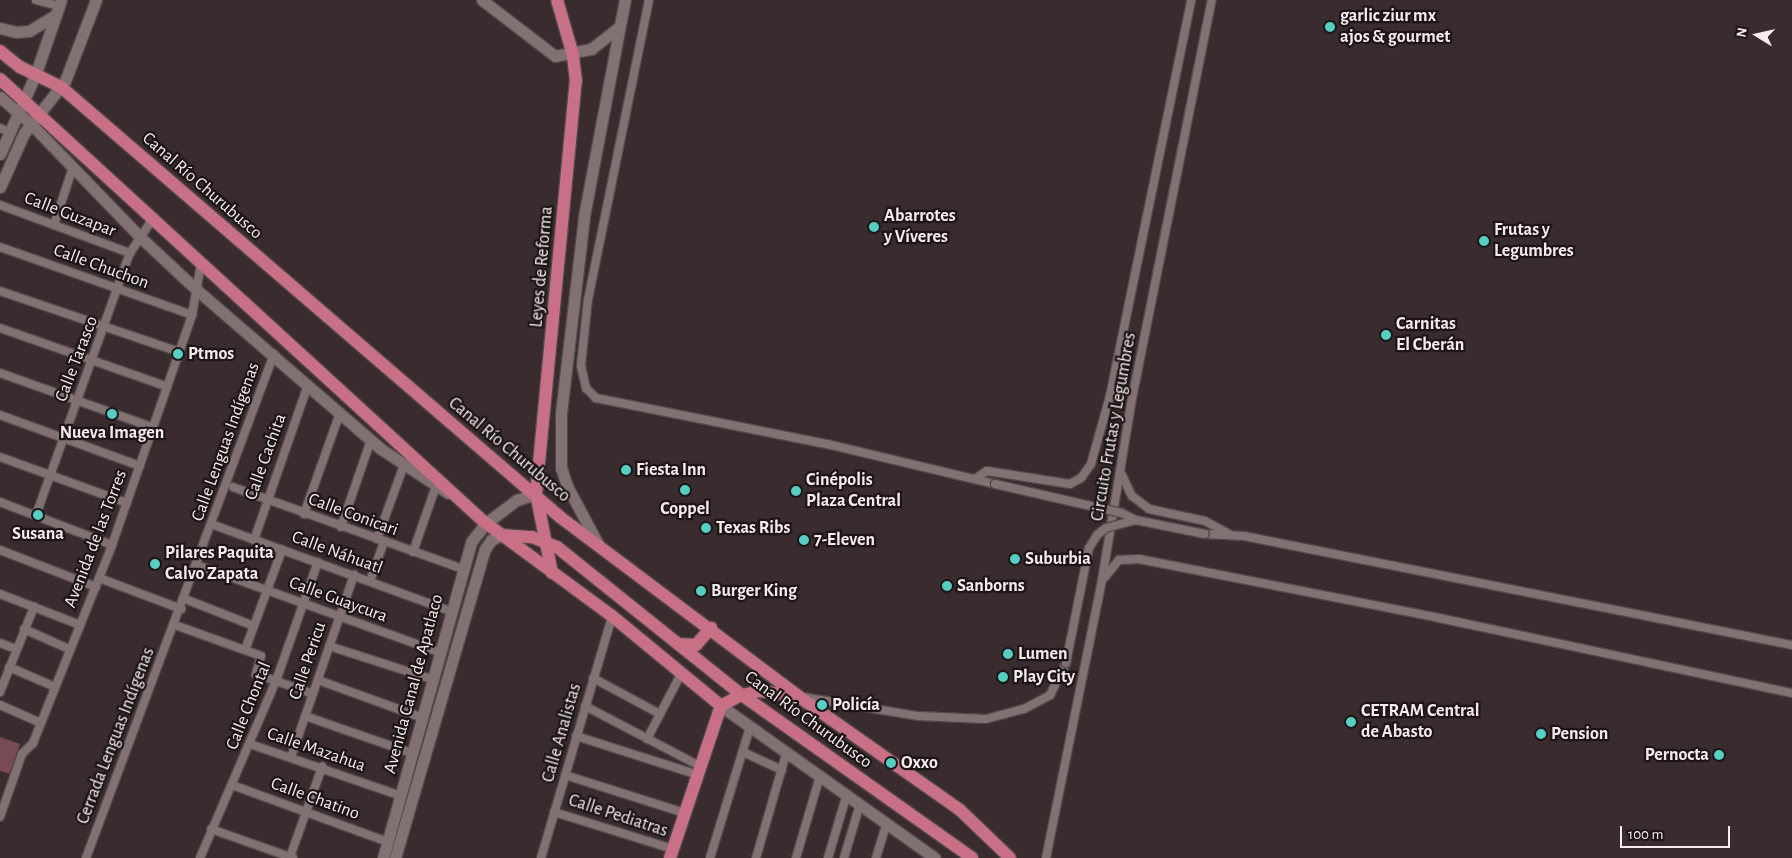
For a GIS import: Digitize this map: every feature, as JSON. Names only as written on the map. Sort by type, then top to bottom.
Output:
[{"type":"main road","name":"Leyes de Reforma","points":[[552,573],[543,540],[536,494],[576,80],[573,54],[557,0]]},
{"type":"main road","points":[[0,43],[3,54]]},
{"type":"main road","name":"Canal Río Churubusco","points":[[3,54],[61,87],[600,547],[711,628],[798,696],[960,810],[1010,858]]},
{"type":"main road","points":[[0,79],[24,100],[35,119],[154,217],[202,264],[486,523],[612,616],[721,706]]},
{"type":"main road","name":"Canal Río Churubusco","points":[[501,535],[543,540],[563,552],[742,695],[972,858]]},
{"type":"main road","points":[[677,643],[696,645],[711,628]]},
{"type":"main road","points":[[672,854],[721,706],[742,695],[769,691],[798,696]]},
{"type":"street","points":[[36,0],[59,7]]},
{"type":"street","points":[[0,187],[35,119],[61,87],[96,0]]},
{"type":"street","points":[[482,0],[548,54],[562,57],[601,44],[620,26]]},
{"type":"street","points":[[600,547],[566,486],[559,442],[584,216],[625,0]]},
{"type":"street","points":[[649,0],[588,299],[582,366],[586,388],[596,398],[827,444],[1122,513],[1136,520],[1205,534],[1228,533],[1792,645]]},
{"type":"street","points":[[975,479],[987,471],[1070,484],[1081,478],[1091,464],[1110,396],[1191,0]]},
{"type":"street","name":"Circuito Frutas y Legumbres","points":[[1046,858],[1122,475],[1130,404],[1212,0]]},
{"type":"street","points":[[0,28],[16,32],[29,31],[59,7]]},
{"type":"street","points":[[0,154],[5,130],[18,113],[36,73],[59,7]]},
{"type":"street","points":[[0,97],[18,113],[35,119],[73,167],[139,236],[198,291],[274,354],[371,440],[404,465],[464,503]]},
{"type":"street","points":[[54,225],[73,167]]},
{"type":"street","name":"Calle Guzapar","points":[[0,204],[130,253]]},
{"type":"street","name":"Calle Tarasco","points":[[36,515],[77,399],[106,325],[130,253],[139,236],[154,217]]},
{"type":"street","name":"Calle Chuchon","points":[[0,247],[192,315]]},
{"type":"street","name":"Avenida de las Torres","points":[[0,817],[22,754],[33,743],[112,545],[192,315],[202,264]]},
{"type":"street","points":[[0,291],[106,325],[179,352]]},
{"type":"street","points":[[0,328],[166,386]]},
{"type":"street","name":"Calle Lenguas Indígenas","points":[[175,625],[274,354]]},
{"type":"street","points":[[0,373],[152,427]]},
{"type":"street","name":"Calle Cachita","points":[[254,540],[266,500],[308,384]]},
{"type":"street","points":[[304,514],[340,413]]},
{"type":"street","points":[[0,416],[140,466]]},
{"type":"street","points":[[341,527],[371,440]]},
{"type":"street","points":[[0,457],[127,503]]},
{"type":"street","points":[[370,581],[380,541],[404,465]]},
{"type":"street","points":[[1122,475],[1132,496],[1149,509],[1206,521],[1228,533]]},
{"type":"street","points":[[414,552],[436,486]]},
{"type":"street","name":"Calle Conicari","points":[[233,487],[304,514],[463,569]]},
{"type":"street","name":"Avenida Canal de Apatlaco","points":[[384,858],[473,537],[486,523],[521,498],[536,494]]},
{"type":"street","points":[[0,502],[112,545]]},
{"type":"street","points":[[798,696],[918,716],[986,719],[1024,709],[1050,695],[1066,663],[1089,548],[1097,535],[1106,528],[1136,520]]},
{"type":"street","name":"Calle Náhuatl","points":[[211,524],[453,612]]},
{"type":"street","name":"Avenida Canal de Apatlaco","points":[[395,858],[485,549],[491,540],[501,535]]},
{"type":"street","points":[[0,550],[96,587]]},
{"type":"street","points":[[245,650],[282,550]]},
{"type":"street","points":[[1102,580],[1119,560],[1139,559],[1438,618],[1792,693]]},
{"type":"street","name":"Calle Chontal","points":[[200,858],[210,830],[232,785],[276,681],[318,562]]},
{"type":"street","name":"Calle Guaycura","points":[[197,565],[441,653]]},
{"type":"street","name":"Calle Pericu","points":[[291,757],[354,575]]},
{"type":"street","points":[[99,578],[181,609]]},
{"type":"street","points":[[0,594],[80,625]]},
{"type":"street","points":[[185,599],[254,626]]},
{"type":"street","points":[[0,690],[34,607]]},
{"type":"street","name":"Calle Analistas","points":[[541,858],[612,616]]},
{"type":"street","points":[[175,625],[261,656],[256,674],[313,694]]},
{"type":"street","name":"Cerrada Lenguas Indígenas","points":[[86,858],[175,625]]},
{"type":"street","points":[[24,629],[69,649]]},
{"type":"street","points":[[447,632],[460,637]]},
{"type":"street","points":[[0,643],[16,649]]},
{"type":"street","points":[[330,646],[434,680]]},
{"type":"street","points":[[9,667],[55,686]]},
{"type":"street","points":[[647,739],[681,674]]},
{"type":"street","points":[[593,678],[660,714]]},
{"type":"street","points":[[318,680],[423,718]]},
{"type":"street","points":[[0,705],[41,723]]},
{"type":"street","points":[[585,706],[647,739],[699,770]]},
{"type":"street","points":[[721,706],[935,858]]},
{"type":"street","points":[[305,716],[414,754]]},
{"type":"street","points":[[710,858],[750,727]]},
{"type":"street","points":[[576,736],[699,770]]},
{"type":"street","name":"Calle Mazahua","points":[[250,744],[322,767],[401,796]]},
{"type":"street","points":[[743,752],[782,770]]},
{"type":"street","points":[[756,858],[786,754]]},
{"type":"street","points":[[210,830],[291,857],[322,767]]},
{"type":"street","points":[[565,775],[685,813]]},
{"type":"street","points":[[796,858],[820,776]]},
{"type":"street","name":"Calle Chatino","points":[[232,785],[388,842]]},
{"type":"street","points":[[828,858],[847,794]]},
{"type":"street","points":[[844,858],[860,804]]},
{"type":"street","name":"Calle Pediatras","points":[[554,812],[672,854]]},
{"type":"street","points":[[876,858],[887,823]]},
{"type":"shaded area","points":[[0,737],[20,744],[10,774],[0,771]]},
{"type":"place","name":"garlic ziur mx ajos & gourmet","points":[[1330,27]]},
{"type":"place","name":"Abarrotes y Víveres","points":[[874,227]]},
{"type":"place","name":"Frutas y Legumbres","points":[[1484,241]]},
{"type":"place","name":"Carnitas El Cberán","points":[[1386,335]]},
{"type":"place","name":"Ptmos","points":[[178,354]]},
{"type":"place","name":"Nueva Imagen","points":[[112,414]]},
{"type":"place","name":"Fiesta Inn","points":[[626,470]]},
{"type":"place","name":"Coppel","points":[[685,490]]},
{"type":"place","name":"Cinépolis Plaza Central","points":[[796,491]]},
{"type":"place","name":"Susana","points":[[38,515]]},
{"type":"place","name":"Texas Ribs","points":[[706,528]]},
{"type":"place","name":"7-Eleven","points":[[804,540]]},
{"type":"place","name":"Suburbia","points":[[1015,559]]},
{"type":"place","name":"Pilares Paquita Calvo Zapata","points":[[155,564]]},
{"type":"place","name":"Sanborns","points":[[947,586]]},
{"type":"place","name":"Burger King","points":[[701,591]]},
{"type":"place","name":"Lumen","points":[[1008,654]]},
{"type":"place","name":"Play City","points":[[1003,677]]},
{"type":"place","name":"Policía","points":[[822,705]]},
{"type":"place","name":"CETRAM Central de Abasto","points":[[1351,722]]},
{"type":"place","name":"Pension","points":[[1541,734]]},
{"type":"place","name":"Pernocta","points":[[1719,755]]},
{"type":"place","name":"Oxxo","points":[[891,763]]}]
